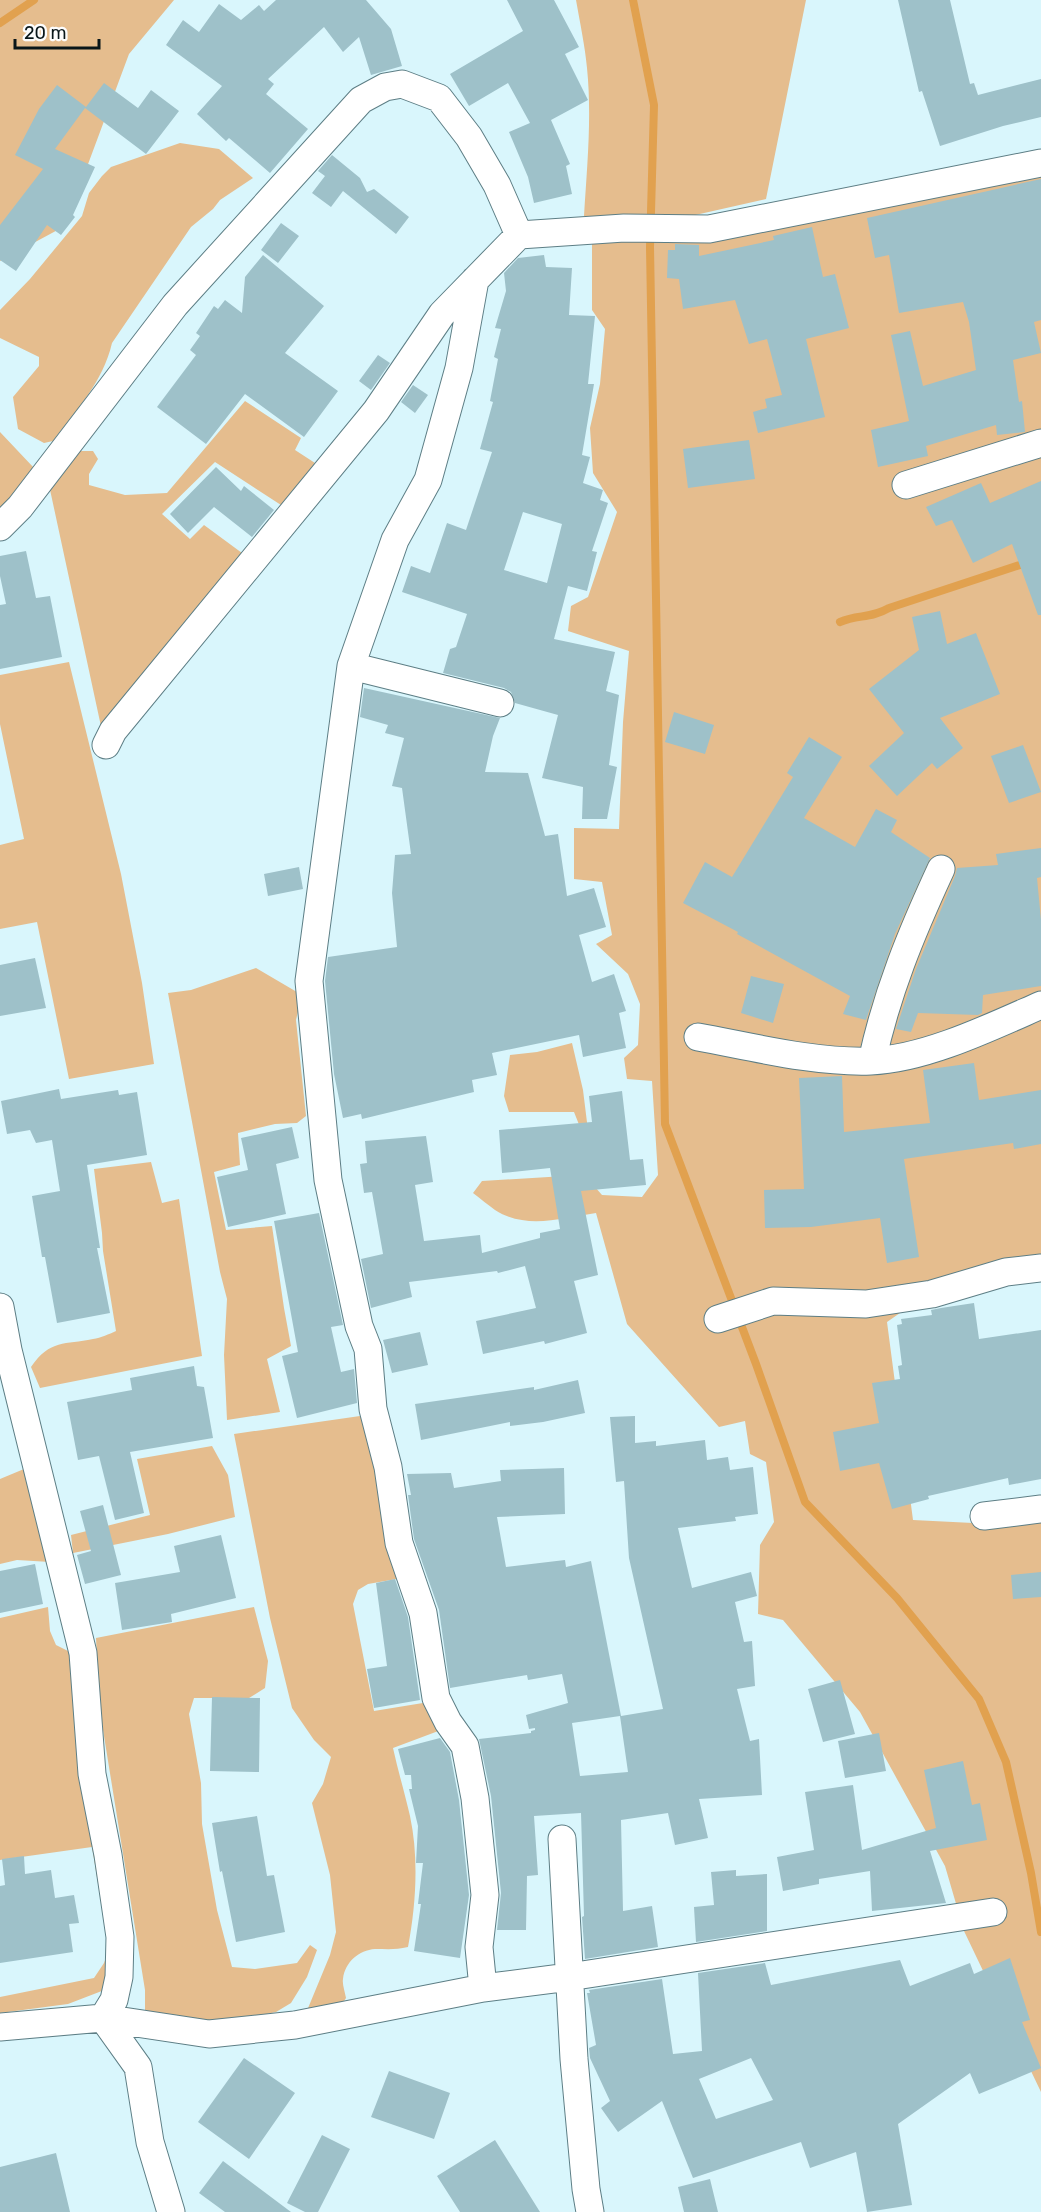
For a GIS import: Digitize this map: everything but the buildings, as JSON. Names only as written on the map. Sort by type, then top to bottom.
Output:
[{"type":"street","points":[[0,527],[21,507],[175,305],[361,100],[385,87],[402,84],[439,98],[481,156],[519,234]]},
{"type":"street","points":[[106,745],[114,731],[376,411],[442,314],[519,234],[624,228],[709,229],[1041,164]]},
{"type":"street","points":[[475,280],[459,368],[428,480],[395,540],[351,666],[309,981],[328,1179],[358,1326],[368,1349],[373,1409],[388,1467],[399,1543],[423,1613],[436,1698],[448,1722],[465,1746],[475,1798],[485,1895],[478,1947],[483,1988]]},
{"type":"street","points":[[906,484],[1041,443]]},
{"type":"street","points":[[351,666],[500,703]]},
{"type":"street","points":[[872,1061],[891,986],[941,869]]},
{"type":"street","points":[[698,1038],[826,1059],[872,1061],[909,1055],[955,1041],[1041,1005]]},
{"type":"street","points":[[718,1319],[773,1301],[866,1304],[932,1294],[1006,1272],[1041,1268]]},
{"type":"street","points":[[0,1307],[4,1359],[83,1653],[92,1774],[108,1855],[120,1937],[119,1977],[114,2000],[103,2018]]},
{"type":"street","points":[[984,1516],[1041,1509]]},
{"type":"street","points":[[562,1839],[573,2060],[590,2212]]},
{"type":"street","points":[[0,2027],[103,2018],[209,2034],[295,2025],[483,1988],[993,1912]]},
{"type":"street","points":[[103,2018],[138,2067],[150,2142],[171,2212]]},
{"type":"shaded area","points":[[0,0],[174,0],[129,54],[65,226],[0,261]]},
{"type":"shaded area","points":[[576,0],[806,0],[766,199],[682,218],[584,216],[589,105],[585,51]]},
{"type":"shaded area","points":[[180,143],[219,149],[253,178],[220,200],[213,209],[191,227],[112,343],[96,383],[88,395],[53,441],[44,443],[18,429],[13,397],[39,366],[39,357],[0,338],[0,310],[30,279],[82,216],[89,193],[111,167]]},
{"type":"shaded area","points":[[1041,163],[1041,1259],[959,1272],[887,1322],[913,1520],[973,1523],[1041,1519],[1041,2092],[964,1931],[945,1866],[860,1712],[783,1620],[758,1614],[760,1545],[774,1522],[766,1462],[750,1454],[745,1421],[719,1427],[627,1324],[596,1213],[557,1220],[519,1220],[495,1210],[473,1193],[482,1181],[581,1175],[584,1137],[574,1112],[509,1112],[504,1096],[510,1055],[537,1052],[572,1043],[583,1090],[595,1187],[602,1195],[642,1197],[658,1175],[652,1081],[627,1079],[624,1058],[638,1045],[640,1004],[628,974],[596,944],[612,935],[602,882],[574,879],[574,828],[619,829],[623,722],[629,651],[568,631],[571,606],[588,597],[617,512],[593,473],[590,428],[600,384],[605,329],[592,310],[592,236],[709,229]]},
{"type":"shaded area","points":[[245,401],[301,438],[295,450],[315,463],[281,505],[215,462],[162,514],[190,539],[204,525],[242,553],[102,731],[49,485],[80,451],[93,451],[98,459],[89,474],[89,485],[125,495],[167,493]]},
{"type":"shaded area","points":[[0,432],[34,468],[0,515]]},
{"type":"shaded area","points":[[69,662],[121,874],[142,983],[154,1064],[69,1079],[37,922],[0,929],[0,845],[24,839],[0,724],[0,675]]},
{"type":"shaded area","points":[[256,968],[302,995],[296,1020],[306,1116],[297,1123],[275,1124],[238,1133],[240,1165],[214,1172],[226,1230],[272,1226],[291,1346],[267,1359],[280,1412],[227,1420],[224,1355],[227,1299],[168,993],[191,990]]},
{"type":"shaded area","points":[[151,1162],[162,1203],[179,1199],[202,1356],[40,1388],[31,1367],[45,1352],[52,1347],[105,1336],[116,1331],[103,1251],[94,1169]]},
{"type":"shaded area","points":[[367,1415],[408,1577],[368,1584],[358,1590],[353,1604],[374,1711],[429,1702],[441,1730],[393,1748],[410,1816],[415,1848],[415,1898],[408,1947],[375,1949],[358,1954],[344,1973],[343,1986],[346,1998],[328,2026],[306,2013],[330,1955],[336,1932],[330,1875],[312,1803],[323,1784],[331,1757],[314,1740],[292,1708],[270,1618],[234,1434]]},
{"type":"shaded area","points":[[212,1446],[228,1475],[235,1517],[168,1534],[73,1553],[71,1535],[150,1515],[137,1459]]},
{"type":"shaded area","points":[[24,1469],[50,1562],[17,1560],[0,1564],[0,1479]]},
{"type":"shaded area","points":[[48,1607],[50,1631],[56,1645],[72,1653],[112,1914],[107,1989],[68,2004],[0,2013],[0,1997],[94,1978],[109,1950],[92,1847],[0,1860],[0,1618]]},
{"type":"shaded area","points":[[254,1607],[268,1661],[265,1688],[249,1698],[194,1698],[189,1714],[201,1783],[202,1824],[217,1910],[232,1967],[255,1969],[297,1963],[310,1945],[317,1950],[307,1977],[291,2003],[276,2012],[199,2029],[145,2020],[145,1990],[99,1705],[96,1638]]},
{"type":"waterway","points":[[0,23],[34,0]]},
{"type":"waterway","points":[[633,0],[654,105],[650,247],[665,1124],[756,1364],[805,1502],[897,1598],[979,1699],[1006,1762],[1031,1873],[1041,1932]]},
{"type":"waterway","points":[[840,622],[876,614],[1041,558]]}]
